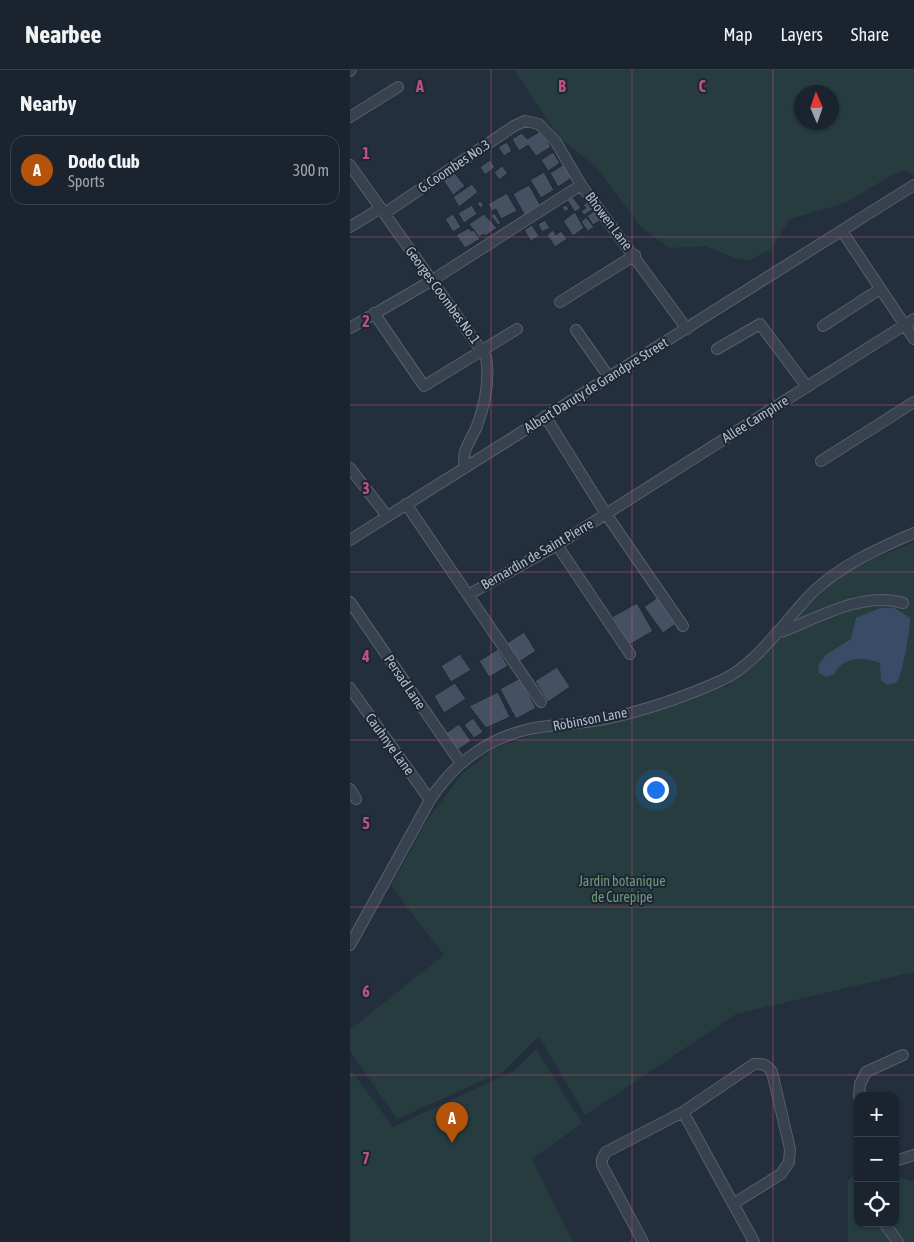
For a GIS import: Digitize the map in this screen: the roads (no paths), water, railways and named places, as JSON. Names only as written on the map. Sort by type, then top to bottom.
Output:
[{"type":"street","points":[[350,117],[398,87]]},
{"type":"street","name":"Bhowen Lane","points":[[525,121],[539,124],[556,142],[581,185],[635,255],[687,329]]},
{"type":"street","name":"G.Coombes No.3","points":[[350,227],[383,210],[514,126],[525,121]]},
{"type":"street","name":"Georges Coombes No.1","points":[[350,165],[486,357],[488,378],[476,427],[464,452],[466,466]]},
{"type":"street","points":[[350,328],[431,281],[581,185]]},
{"type":"street","name":"Albert Daruty de Grandpre Street","points":[[350,540],[914,185]]},
{"type":"street","points":[[842,231],[914,339]]},
{"type":"street","points":[[560,302],[635,255]]},
{"type":"street","points":[[823,326],[880,289]]},
{"type":"street","points":[[374,313],[424,386],[517,329]]},
{"type":"street","name":"Allee Camphre","points":[[606,514],[914,319]]},
{"type":"street","points":[[717,349],[760,324],[807,387]]},
{"type":"street","points":[[576,330],[609,377]]},
{"type":"street","points":[[821,461],[914,402]]},
{"type":"street","points":[[546,416],[606,514],[683,626]]},
{"type":"street","points":[[350,468],[387,516]]},
{"type":"street","points":[[406,504],[541,702]]},
{"type":"street","name":"Bernardin de Saint Pierre","points":[[468,594],[557,545],[606,514]]},
{"type":"street","name":"Robinson Lane","points":[[350,945],[430,800],[441,783],[460,762],[486,746],[512,734],[530,729],[605,719],[676,698],[722,680],[756,654],[813,592],[834,574],[858,559],[914,533]]},
{"type":"street","points":[[557,545],[630,654]]},
{"type":"street","points":[[777,632],[867,601],[882,599],[903,603]]},
{"type":"street","name":"Persad Lane","points":[[350,602],[460,762]]},
{"type":"street","name":"Cauhnye Lane","points":[[350,688],[430,800]]},
{"type":"street","points":[[350,789],[356,799]]},
{"type":"street","points":[[859,1092],[860,1084],[866,1072],[903,1055]]},
{"type":"street","points":[[643,1242],[602,1165],[602,1158],[606,1152],[683,1112],[754,1064],[761,1063],[768,1066],[772,1072],[790,1149],[789,1162],[781,1174],[733,1204]]},
{"type":"street","points":[[683,1112],[754,1242]]},
{"type":"street","points":[[899,1160],[914,1155]]},
{"type":"street","points":[[887,1227],[898,1242]]},
{"type":"water","points":[[880,608],[895,608],[910,618],[904,660],[897,681],[888,685],[881,681],[880,663],[867,659],[848,661],[842,664],[834,675],[826,677],[819,673],[818,665],[827,654],[851,639],[856,618]]},
{"type":"place","name":"Dodo Club","points":[[452,1143]]},
{"type":"park label","name":"Jardin botanique de Curepipe","points":[[622,890]]}]
